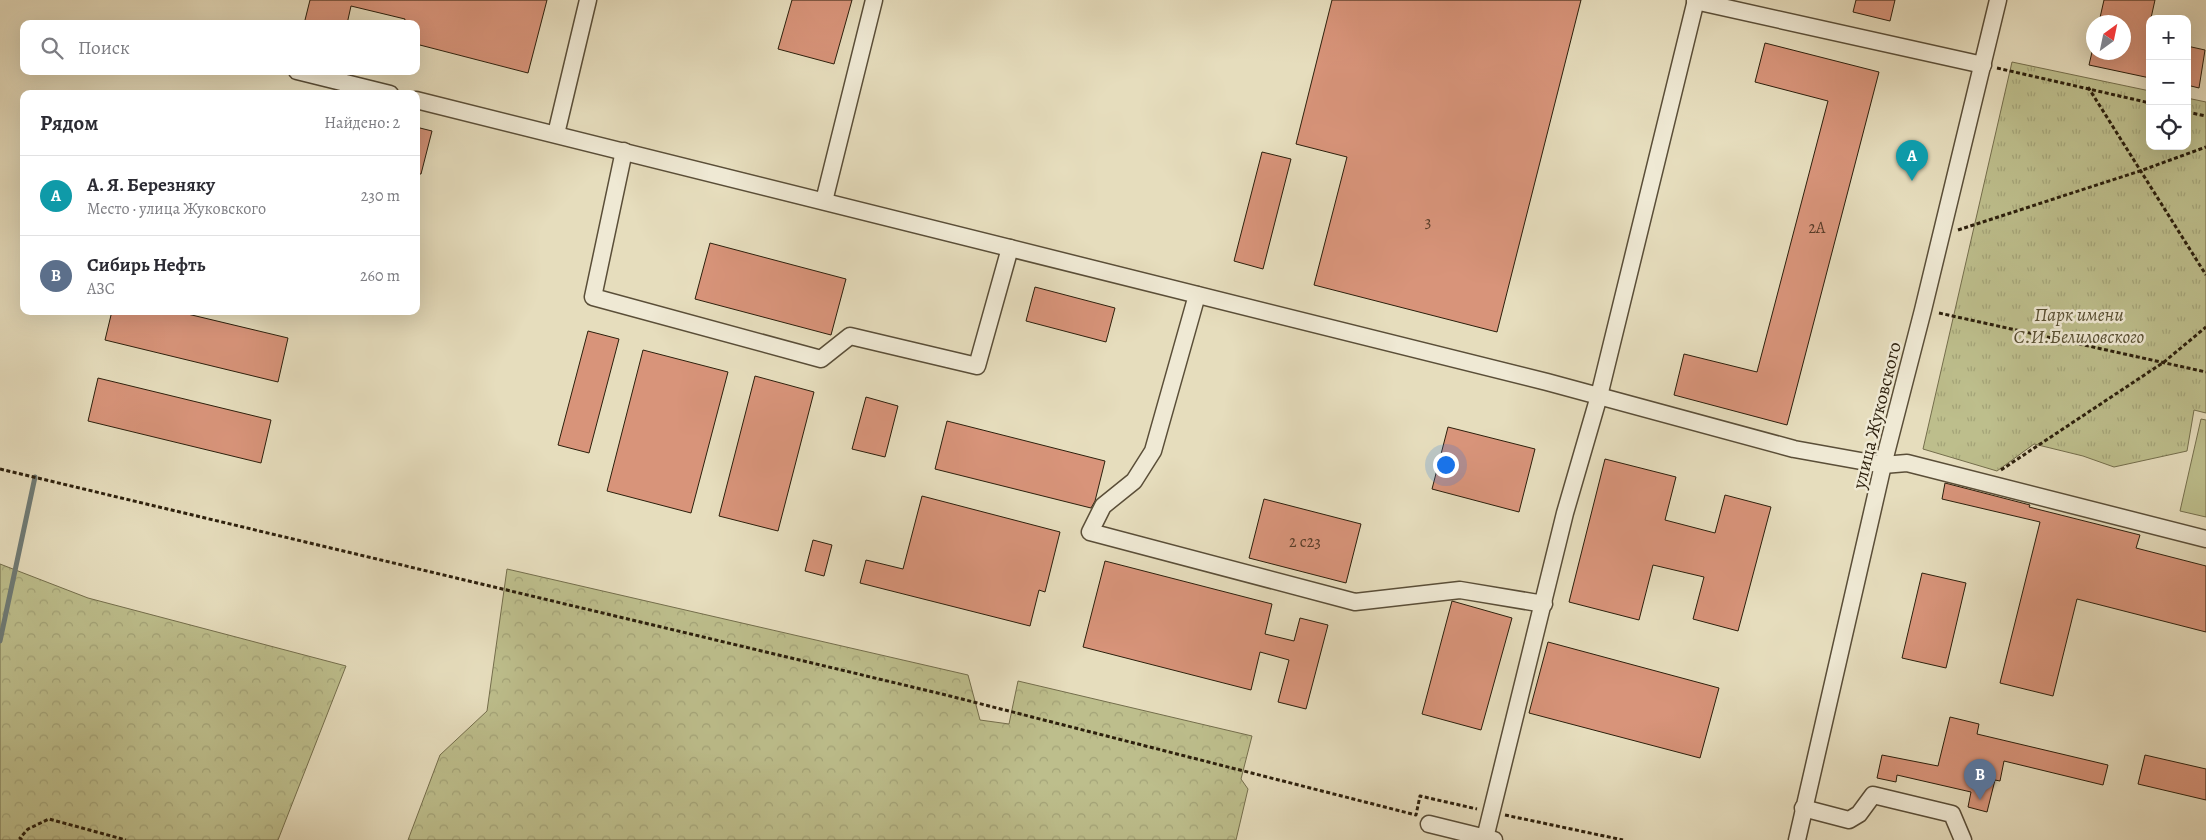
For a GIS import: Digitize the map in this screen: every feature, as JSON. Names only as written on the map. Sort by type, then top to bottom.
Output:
[{"type":"street","points":[[556,134],[588,0]]},
{"type":"street","points":[[824,201],[874,0]]},
{"type":"street","name":"улица Жуковского","points":[[1797,840],[1883,465],[1923,310],[1998,0]]},
{"type":"street","points":[[1423,819],[1490,839],[1493,812],[1565,513],[1599,396],[1696,1],[1983,65]]},
{"type":"street","points":[[313,75],[374,90]]},
{"type":"street","points":[[420,101],[1599,396],[1794,450],[1883,465],[1907,462],[2206,539]]},
{"type":"street","points":[[624,151],[593,297],[821,359],[850,336],[977,366],[1010,248]]},
{"type":"street","points":[[1197,295],[1153,451],[1134,481],[1103,506],[1090,532],[1355,602],[1460,590],[1544,604]]},
{"type":"street","points":[[1803,808],[1849,820],[1859,814],[1874,795],[1952,814],[1963,840]]},
{"type":"path","points":[[1983,65],[2088,87],[2146,102]]},
{"type":"path","points":[[2088,87],[2206,275]]},
{"type":"path","points":[[2191,113],[2206,116]]},
{"type":"path","points":[[1940,235],[2140,171],[2206,147]]},
{"type":"path","points":[[1923,310],[2206,372]]},
{"type":"path","points":[[1984,482],[2164,362],[2206,328]]},
{"type":"path","points":[[0,469],[946,695],[1423,819],[1420,796],[1623,840]]},
{"type":"path","points":[[22,840],[20,838],[28,829],[49,819],[126,840]]},
{"type":"green space","name":"Парк имени С.И.Белиловского","points":[[2012,62],[2146,90],[2146,150],[2191,150],[2191,99],[2206,102],[2206,413],[2194,410],[2187,451],[2114,467],[2083,456],[2034,444],[1997,471],[1923,449]]},
{"type":"green space","points":[[2201,419],[2206,420],[2206,517],[2180,511]]},
{"type":"green space","points":[[0,564],[88,598],[346,666],[278,840],[0,840]]},
{"type":"green space","points":[[507,569],[968,675],[980,720],[1009,724],[1018,681],[1252,736],[1241,779],[1248,789],[1236,840],[408,840],[440,755],[487,711]]},
{"type":"building","points":[[310,0],[547,0],[528,73],[420,45],[420,20],[405,20],[351,6],[348,20],[305,20]]},
{"type":"building","points":[[792,0],[852,0],[834,64],[778,49]]},
{"type":"building","points":[[1332,0],[1581,0],[1497,332],[1314,285],[1347,157],[1296,144]]},
{"type":"building","points":[[1856,0],[1895,0],[1890,21],[1853,12]]},
{"type":"building","points":[[2104,0],[2155,0],[2152,15],[2146,15],[2146,77],[2089,65],[2090,60],[2131,60],[2131,15],[2101,15]]},
{"type":"building","points":[[1765,43],[1879,72],[1787,425],[1674,395],[1684,354],[1757,372],[1828,101],[1755,82]]},
{"type":"building","points":[[2191,47],[2205,50],[2199,88],[2191,86]]},
{"type":"building","points":[[420,128],[432,131],[420,174]]},
{"type":"building","points":[[1262,152],[1291,159],[1263,269],[1234,261]]},
{"type":"building","points":[[710,243],[846,279],[831,335],[695,299]]},
{"type":"building","points":[[1035,287],[1115,308],[1106,342],[1026,321]]},
{"type":"building","points":[[111,315],[192,315],[288,338],[278,382],[105,340]]},
{"type":"building","points":[[588,331],[619,339],[589,453],[558,445]]},
{"type":"building","points":[[643,350],[728,372],[691,513],[607,491]]},
{"type":"building","points":[[755,376],[814,392],[778,531],[719,516]]},
{"type":"building","points":[[98,378],[271,420],[261,463],[88,421]]},
{"type":"building","points":[[866,397],[898,406],[885,457],[852,449]]},
{"type":"building","points":[[947,421],[1105,461],[1095,501],[1091,508],[935,469]]},
{"type":"building","points":[[1448,427],[1535,449],[1519,512],[1432,489]]},
{"type":"building","points":[[1605,459],[1676,477],[1665,520],[1715,533],[1725,495],[1771,507],[1738,631],[1693,619],[1704,577],[1653,565],[1639,620],[1569,602]]},
{"type":"building","points":[[1945,483],[2030,505],[2029,507],[2140,535],[2136,548],[2206,566],[2206,632],[2077,599],[2053,696],[2000,683],[2040,522],[1942,499]]},
{"type":"building","points":[[922,496],[1060,532],[1045,592],[1039,590],[1030,626],[860,583],[866,560],[903,569]]},
{"type":"building","points":[[1264,499],[1361,524],[1346,583],[1249,558]]},
{"type":"building","points":[[813,540],[832,545],[824,576],[805,571]]},
{"type":"building","points":[[1105,561],[1272,604],[1265,634],[1294,641],[1300,618],[1328,625],[1306,709],[1278,702],[1289,660],[1260,652],[1251,690],[1083,647]]},
{"type":"building","points":[[1922,573],[1966,583],[1946,668],[1902,658]]},
{"type":"building","points":[[1452,601],[1512,618],[1481,730],[1422,714]]},
{"type":"building","points":[[1548,642],[1719,688],[1700,758],[1529,713]]},
{"type":"building","points":[[1950,717],[1979,724],[1977,734],[2108,765],[2103,785],[2004,761],[2000,781],[1995,780],[1987,812],[1968,807],[1971,792],[1897,775],[1896,782],[1877,778],[1882,755],[1938,766]]},
{"type":"building","points":[[2145,755],[2206,769],[2206,800],[2138,784]]},
{"type":"waterway","points":[[0,641],[35,477]]},
{"type":"place","name":"А. Я. Березняку","points":[[1912,181]]},
{"type":"place","name":"Сибирь Нефть","points":[[1980,800]]}]
